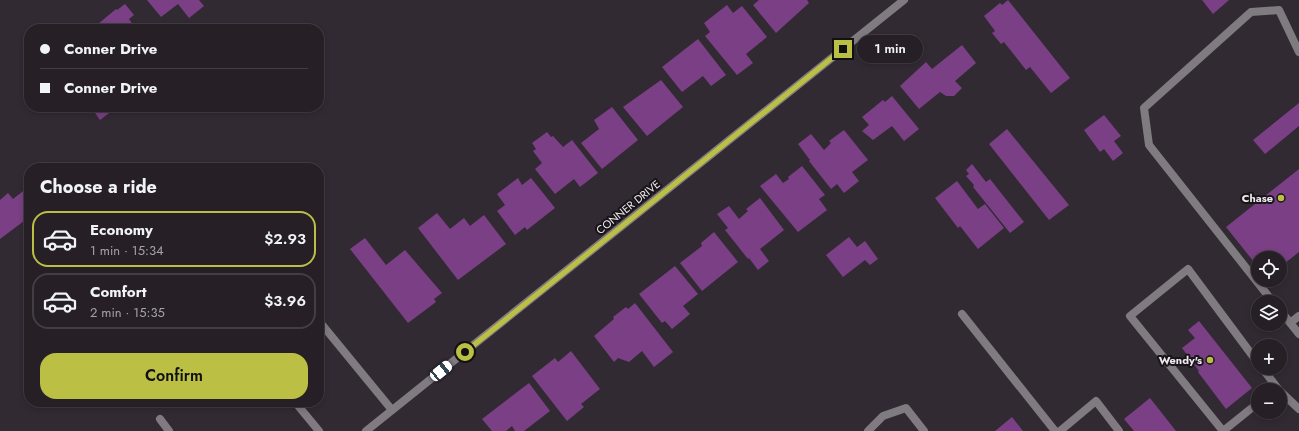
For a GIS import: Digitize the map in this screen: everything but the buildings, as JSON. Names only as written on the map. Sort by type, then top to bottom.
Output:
[{"type":"street","name":"CONNER DRIVE","points":[[366,431],[904,0]]},
{"type":"street","points":[[1268,295],[1149,146],[1144,108],[1251,12],[1279,10],[1299,52]]},
{"type":"street","points":[[1251,354],[1188,269],[1130,316],[1223,431],[1251,409]]},
{"type":"street","points":[[962,314],[1055,431]]},
{"type":"street","points":[[1290,323],[1299,316]]},
{"type":"street","points":[[1287,319],[1299,334]]},
{"type":"street","points":[[324,328],[392,410]]},
{"type":"street","points":[[1287,399],[1299,409]]},
{"type":"street","points":[[1060,431],[1096,401],[1119,431]]},
{"type":"street","points":[[299,407],[319,431]]},
{"type":"street","points":[[868,431],[883,416],[906,408],[924,431]]},
{"type":"street","points":[[160,419],[169,431]]},
{"type":"place","name":"Chase","points":[[1281,198]]},
{"type":"place","name":"Wendy's","points":[[1210,360]]},
{"type":"route","points":[[465,352],[843,49]]}]
